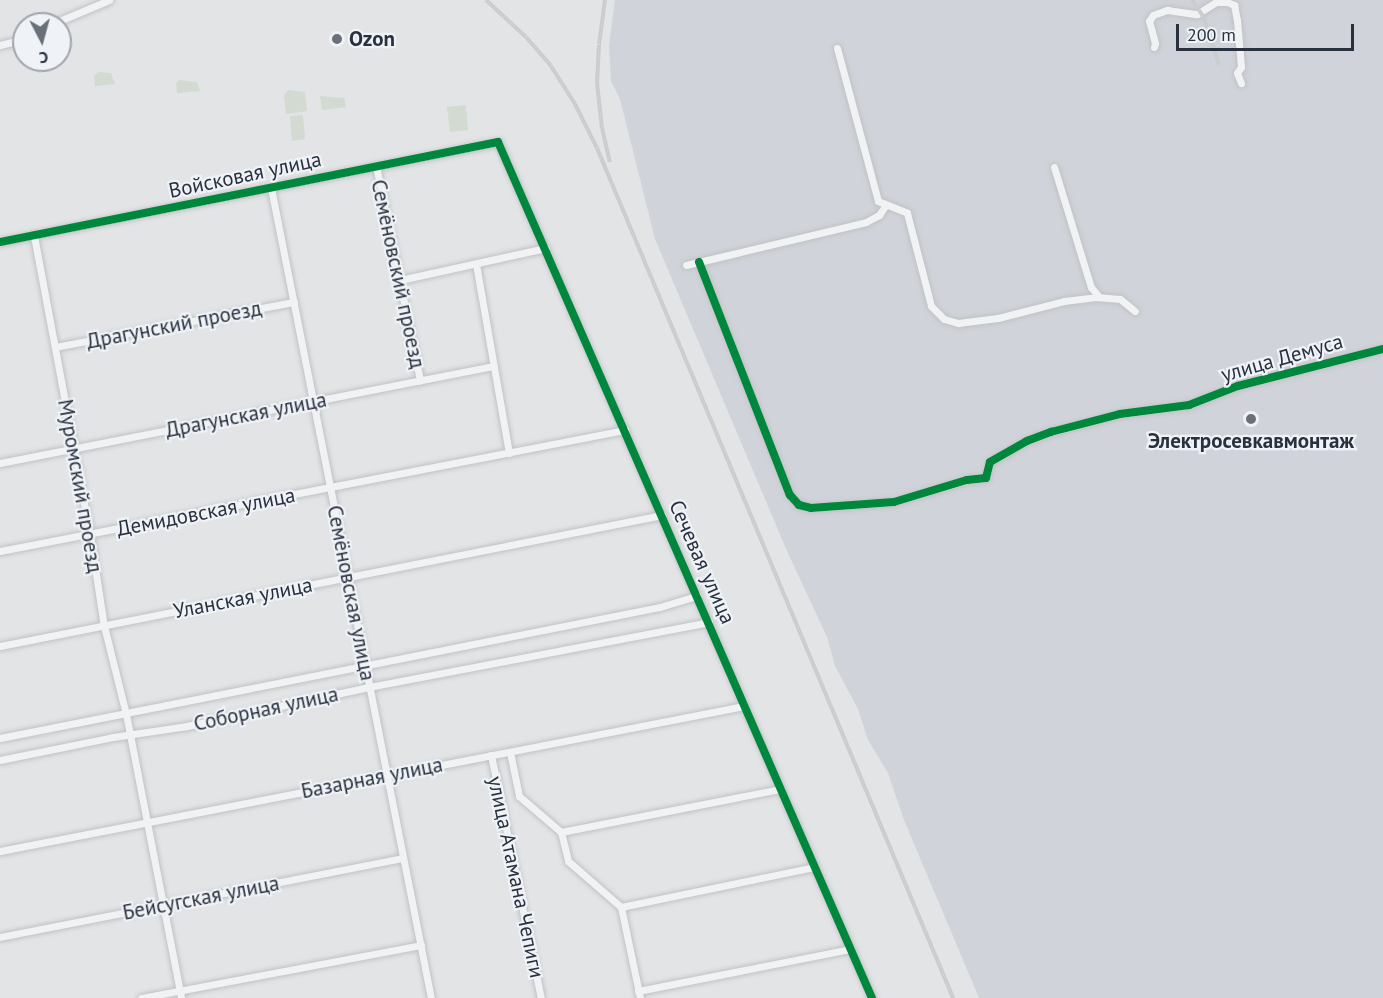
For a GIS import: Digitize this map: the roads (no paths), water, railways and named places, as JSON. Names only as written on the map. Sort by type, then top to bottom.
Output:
[{"type":"street","points":[[72,16],[109,0]]},
{"type":"street","points":[[1154,47],[1149,21],[1153,15],[1167,10],[1197,14],[1216,2],[1227,2],[1234,5],[1238,20],[1241,67],[1237,73],[1241,83]]},
{"type":"street","points":[[837,48],[878,201],[885,206],[907,213],[931,306],[944,319],[958,323],[998,318],[1055,303],[1099,297],[1120,299],[1135,311]]},
{"type":"street","name":"Войсковая улица","points":[[0,243],[498,142]]},
{"type":"street","name":"Сечевая улица","points":[[498,142],[872,998]]},
{"type":"street","name":"Семёновский проезд","points":[[376,166],[420,381]]},
{"type":"street","points":[[1054,167],[1091,287],[1099,297]]},
{"type":"street","name":"Семёновская улица","points":[[271,188],[385,776],[431,998]]},
{"type":"street","points":[[686,265],[866,222],[879,215],[885,206]]},
{"type":"street","name":"Муромский проезд","points":[[34,236],[75,449],[104,626],[126,714],[181,994]]},
{"type":"street","points":[[399,280],[546,248]]},
{"type":"street","name":"улица Демуса","points":[[699,262],[790,495],[799,505],[827,509],[894,502],[967,480],[986,478],[990,462],[1026,441],[1120,414],[1189,405],[1238,386],[1383,349]]},
{"type":"street","points":[[476,264],[509,453]]},
{"type":"street","name":"Драгунский проезд","points":[[55,347],[294,302]]},
{"type":"street","name":"Драгунская улица","points":[[0,463],[493,366]]},
{"type":"street","name":"Демидовская улица","points":[[0,551],[625,430]]},
{"type":"street","name":"Уланская улица","points":[[0,646],[662,514]]},
{"type":"street","points":[[0,738],[649,609],[697,596]]},
{"type":"street","name":"Соборная улица","points":[[0,760],[187,726],[369,687],[709,622]]},
{"type":"street","name":"Базарная улица","points":[[0,851],[744,706]]},
{"type":"street","points":[[510,752],[519,796],[561,832],[568,861],[621,907],[639,994],[851,949]]},
{"type":"street","name":"улица Атамана Чепиги","points":[[491,755],[541,998]]},
{"type":"street","points":[[561,832],[781,789]]},
{"type":"street","name":"Бейсугская улица","points":[[0,937],[402,858]]},
{"type":"street","points":[[621,907],[815,867]]},
{"type":"street","points":[[141,998],[181,994],[420,945]]},
{"type":"railway","points":[[486,0],[526,37],[551,66],[575,104],[597,148],[953,998]]},
{"type":"railway","points":[[605,0],[597,83],[602,128],[610,162]]},
{"type":"railway","points":[[1192,0],[1204,18],[1219,65]]},
{"type":"place","name":"Ozon","points":[[337,39]]},
{"type":"place","name":"Электросевкавмонтаж","points":[[1251,419]]}]
